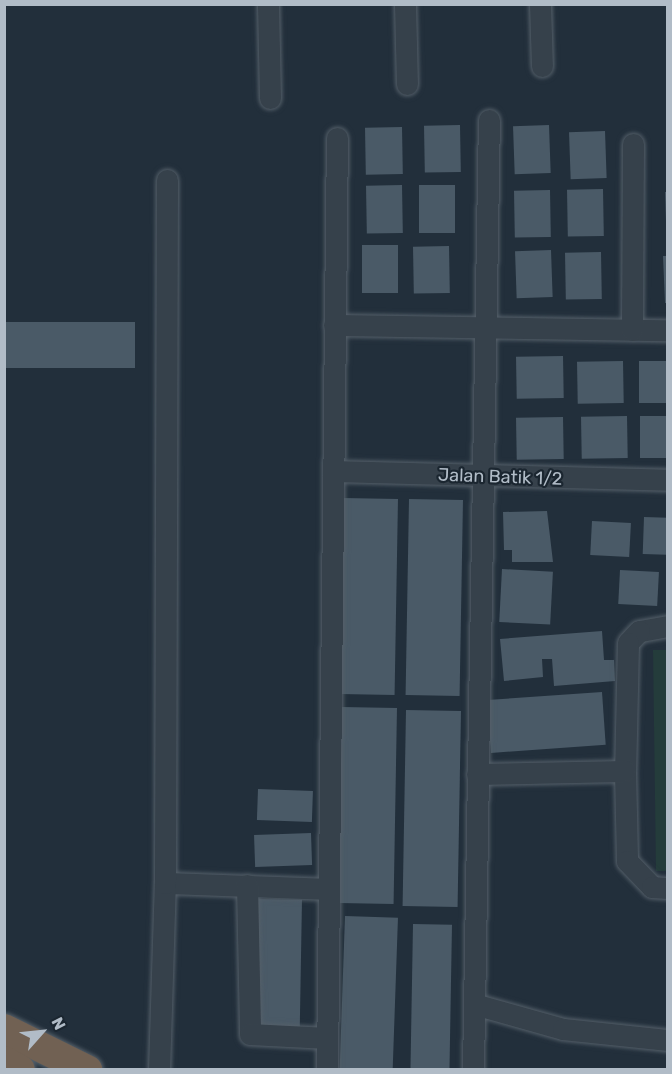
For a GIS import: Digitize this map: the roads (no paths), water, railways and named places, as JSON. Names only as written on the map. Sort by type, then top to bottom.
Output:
[{"type":"highway","points":[[4,1029],[87,1070]]},
{"type":"highway","points":[[4,1061],[20,1070]]},
{"type":"street","points":[[268,4],[270,98]]},
{"type":"street","points":[[405,4],[407,84]]},
{"type":"street","points":[[540,4],[542,66]]},
{"type":"street","points":[[473,1070],[489,120]]},
{"type":"street","points":[[327,1070],[327,889],[337,138]]},
{"type":"street","points":[[632,330],[633,144]]},
{"type":"street","points":[[159,1070],[165,883],[167,180]]},
{"type":"street","points":[[334,325],[668,330]]},
{"type":"street","name":"Jalan Batik 1/2","points":[[333,471],[483,477],[668,480]]},
{"type":"street","points":[[668,627],[639,631],[628,643],[625,771],[627,861],[652,887],[668,888]]},
{"type":"street","points":[[477,774],[625,771]]},
{"type":"street","points":[[165,883],[327,889]]},
{"type":"street","points":[[247,885],[250,1034],[327,1038]]},
{"type":"street","points":[[474,1004],[563,1029],[668,1040]]}]
